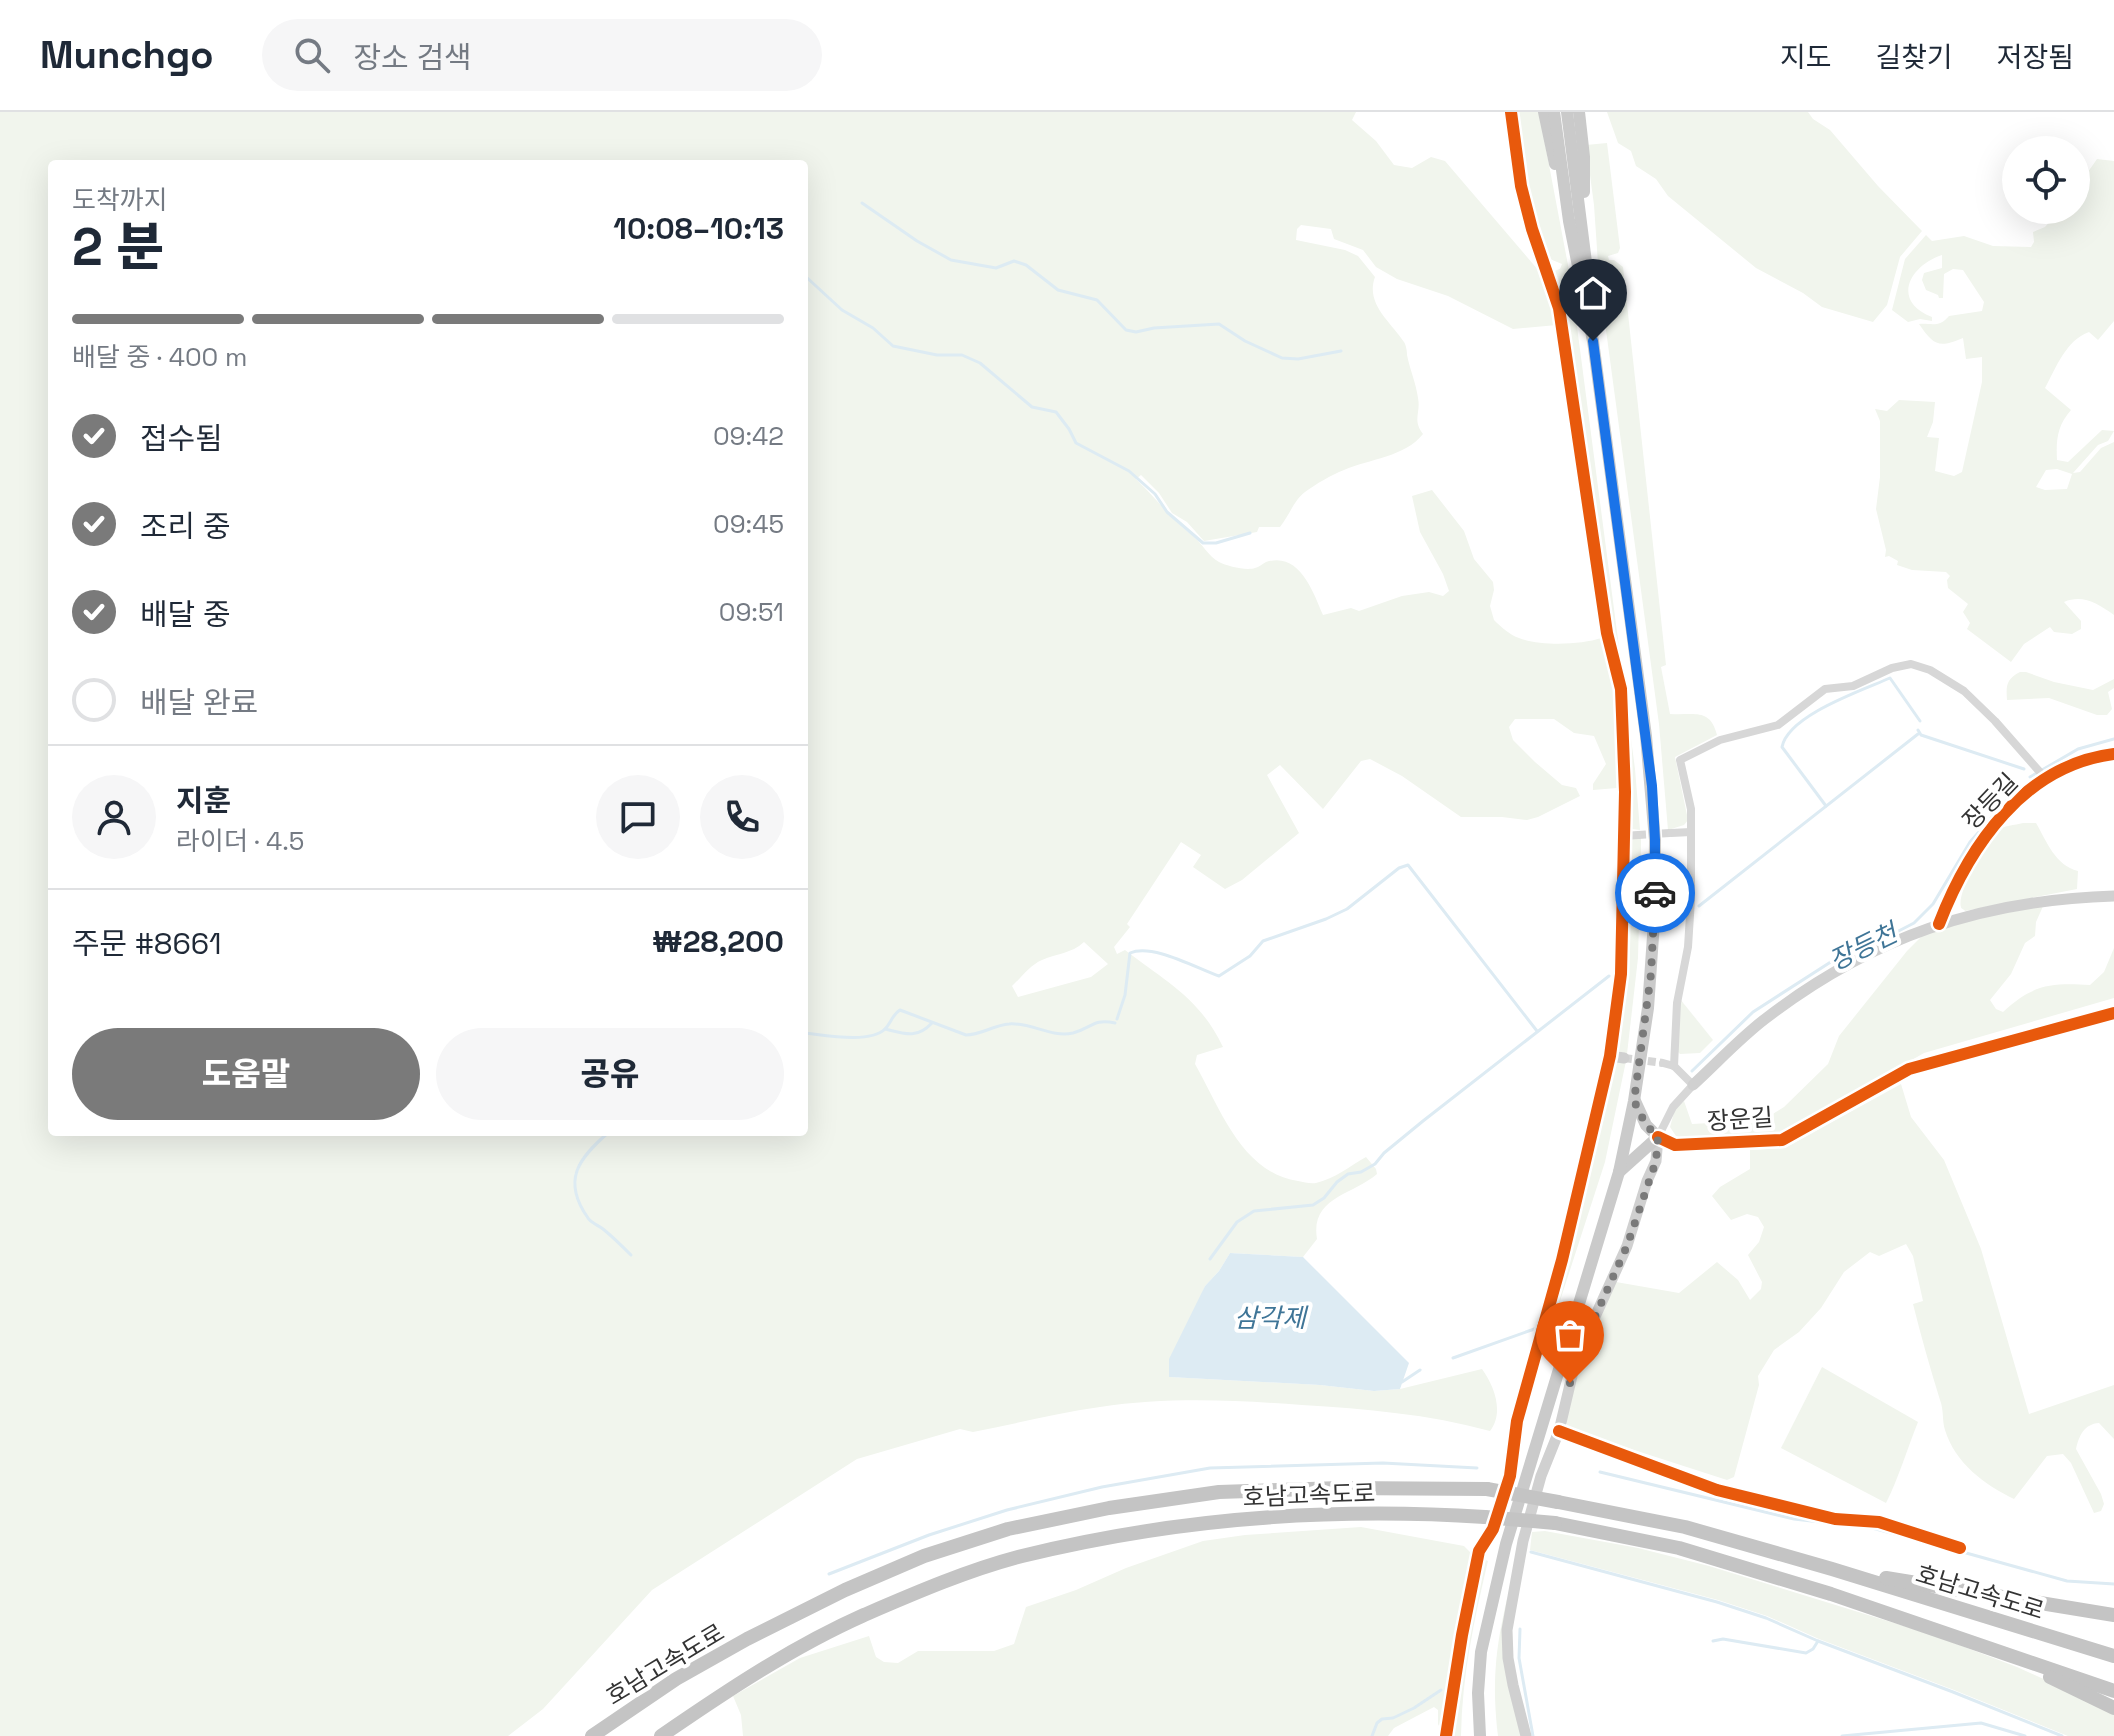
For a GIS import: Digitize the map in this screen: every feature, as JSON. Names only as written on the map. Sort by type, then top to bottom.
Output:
[{"type":"highway","name":"호남고속도로","points":[[592,1736],[676,1679],[845,1590],[924,1556],[1008,1529],[1109,1508],[1219,1492],[1355,1488],[1487,1489],[1558,1502],[1685,1527],[2114,1656]]},
{"type":"highway","name":"호남고속도로","points":[[661,1736],[771,1664],[861,1616],[947,1581],[1019,1557],[1114,1536],[1228,1521],[1408,1514],[1555,1523],[1679,1548],[1831,1594],[2114,1691]]},
{"type":"highway","name":"호남고속도로","points":[[1832,1569],[2114,1615]]},
{"type":"highway","name":"호남고속도로","points":[[1988,1648],[2114,1708]]},
{"type":"main road","points":[[1544,112],[1593,341]]},
{"type":"main road","points":[[1554,112],[1569,221]]},
{"type":"main road","points":[[1480,1736],[1478,1693],[1481,1652],[1506,1544],[1619,1172],[1634,1101],[1651,974],[1655,840],[1646,736],[1593,341],[1585,239],[1567,112]]},
{"type":"main road","points":[[1579,112],[1584,157],[1585,239]]},
{"type":"main road","points":[[1619,1172],[1658,1137],[1646,1125],[1634,1101]]},
{"type":"street","points":[[1446,1736],[1479,1551],[1493,1529],[1510,1476],[1517,1421],[1562,1260],[1610,1056],[1621,974],[1624,724],[1621,689],[1607,633],[1559,308],[1521,186],[1511,112]]},
{"type":"street","points":[[1674,1066],[1677,1003],[1688,947],[1691,832],[1691,809],[1680,760],[1720,740],[1778,725],[1825,689],[1853,686],[1892,668],[1911,664],[1930,670],[1964,691],[2041,774]]},
{"type":"street","name":"장등길","points":[[1939,924],[1948,899],[1977,846],[2041,774],[2114,754]]},
{"type":"street","points":[[1671,833],[1691,832]]},
{"type":"street","points":[[1623,836],[1638,835]]},
{"type":"street","name":"장운길","points":[[1526,1736],[1513,1685],[1507,1630],[1523,1541],[1541,1476],[1559,1431],[1576,1359],[1627,1246],[1656,1161],[1658,1137],[1673,1107],[1751,1030],[1797,995],[1877,950],[1939,924],[2045,899],[2114,896]]},
{"type":"street","name":"장운길","points":[[1658,1137],[1675,1145],[1782,1140],[1909,1069],[2114,1013]]},
{"type":"street","points":[[1610,1056],[1624,1058]]},
{"type":"street","name":"장운길","points":[[1663,1063],[1674,1066],[1693,1085]]},
{"type":"street","points":[[1559,1431],[1717,1490],[1835,1519],[1879,1522],[1960,1548]]},
{"type":"shaded area","points":[[0,112],[1356,112],[1352,120],[1376,141],[1394,165],[1412,168],[1431,157],[1445,161],[1539,271],[1554,300],[1557,325],[1513,329],[1448,296],[1397,279],[1376,267],[1363,250],[1334,239],[1331,229],[1301,225],[1297,229],[1296,240],[1345,250],[1358,256],[1375,277],[1373,296],[1376,304],[1406,346],[1418,398],[1417,420],[1423,434],[1397,453],[1344,470],[1314,486],[1298,499],[1280,527],[1259,527],[1257,532],[1204,541],[1187,522],[1172,513],[1159,493],[1141,475],[1136,479],[1219,562],[1251,569],[1278,560],[1296,568],[1309,585],[1323,615],[1351,608],[1359,611],[1402,596],[1429,592],[1443,596],[1449,591],[1420,532],[1412,496],[1432,490],[1464,531],[1474,559],[1493,582],[1490,606],[1494,620],[1509,633],[1527,641],[1572,643],[1601,638],[1607,643],[1620,724],[1620,783],[1617,788],[1593,790],[1593,784],[1606,764],[1594,736],[1574,733],[1554,719],[1515,719],[1509,727],[1513,740],[1535,762],[1562,785],[1576,788],[1580,796],[1527,820],[1461,817],[1402,776],[1370,759],[1361,761],[1323,809],[1280,765],[1267,775],[1299,833],[1242,880],[1225,889],[1193,867],[1201,855],[1181,842],[1127,924],[1130,927],[1114,947],[1117,954],[1125,950],[1180,992],[1214,1030],[1223,1047],[1197,1055],[1195,1064],[1235,1136],[1262,1166],[1279,1175],[1314,1183],[1336,1175],[1366,1157],[1377,1174],[1327,1206],[1320,1214],[1317,1239],[1303,1257],[1230,1253],[1205,1286],[1169,1377],[1374,1391],[1400,1389],[1482,1369],[1496,1400],[1496,1416],[1490,1431],[1420,1416],[1373,1411],[1277,1403],[1201,1400],[1150,1402],[1068,1412],[973,1432],[960,1429],[857,1459],[652,1590],[543,1709],[508,1736],[0,1736]],"holes":[[[1084,942],[1108,964],[1091,977],[1018,997],[1012,986],[1034,965]]]},
{"type":"shaded area","points":[[1515,112],[1539,112],[1571,281],[1635,769],[1640,830],[1632,829],[1627,819],[1627,724],[1623,689],[1551,272],[1560,269],[1562,264],[1545,257],[1539,239]]},
{"type":"shaded area","points":[[1607,112],[1808,112],[1830,130],[1922,231],[1900,257],[1887,305],[1873,322],[1822,307],[1756,268],[1668,196],[1656,179],[1636,166],[1631,151],[1618,143]]},
{"type":"shaded area","points":[[1607,143],[1620,248],[1618,253],[1608,256],[1609,260],[1623,267],[1666,665],[1661,667],[1670,714],[1705,717],[1714,726],[1717,735],[1675,757],[1688,820],[1684,825],[1668,830],[1659,724],[1599,278],[1586,145]]},
{"type":"shaded area","points":[[2097,159],[2114,161],[2114,321],[2098,340],[2089,332],[2074,341],[2045,388],[2071,410],[2058,434],[2057,460],[2068,462],[2102,430],[2114,431],[2108,441],[2098,445],[2073,473],[2080,472],[2101,448],[2114,442],[2114,615],[2084,600],[2064,602],[2081,621],[2081,629],[2072,634],[2054,632],[2050,627],[2024,644],[2011,662],[1967,629],[1970,623],[1963,612],[1968,604],[1948,588],[1950,576],[1946,572],[1912,570],[1897,565],[1898,561],[1889,556],[1885,557],[1876,509],[1880,477],[1880,421],[1875,409],[1887,411],[1899,400],[1935,402],[1933,422],[1927,437],[1939,438],[1935,471],[1954,476],[1962,472],[1982,382],[1982,357],[1966,359],[1963,338],[1938,343],[1919,324],[1939,324],[1949,316],[1982,311],[1984,302],[1963,270],[1953,269],[1944,274],[1943,298],[1926,290],[1922,280],[1924,273],[1942,268],[1942,255],[1921,267],[1909,284],[1908,293],[1912,302],[1932,317],[1932,321],[1920,319],[1908,322],[1892,310],[1905,259],[1926,235],[1932,241],[1964,236],[1993,246],[2031,247],[2033,232],[2048,224],[2090,224],[2090,169]],"holes":[[[2057,469],[2072,474],[2067,489],[2045,490],[2036,487],[2046,470]]]},
{"type":"shaded area","points":[[2020,672],[2093,690],[2114,679],[2114,688],[2108,692],[2112,709],[2107,715],[2097,715],[2049,698],[2007,700],[2008,683]]},
{"type":"shaded area","points":[[2036,823],[2063,864],[2078,871],[2077,889],[1965,911],[1961,907],[1963,891],[1986,844],[1997,830]]},
{"type":"shaded area","points":[[1633,836],[1641,836],[1638,958],[1627,1054],[1618,1051],[1614,1044],[1627,841]]},
{"type":"shaded area","points":[[2044,904],[2036,922],[2035,936],[2025,943],[2011,974],[1990,1000],[1996,1009],[2003,1012],[2024,996],[2043,987],[2090,985],[2104,972],[2114,948],[2114,998],[1924,1053],[1781,1135],[1716,1140],[1682,1138],[1676,1136],[1670,1127],[1675,1109],[1684,1101],[1692,1124],[1763,1120],[1784,1107],[1828,1064],[1839,1036],[1925,933],[1939,926]]},
{"type":"shaded area","points":[[1680,999],[1713,1040],[1700,1053],[1680,1054],[1677,1051]]},
{"type":"shaded area","points":[[1616,1061],[1626,1061],[1605,1162],[1548,1338],[1519,1440],[1517,1436],[1609,1067]]},
{"type":"shaded area","points":[[1901,1084],[1911,1117],[1944,1160],[1981,1249],[2029,1414],[2114,1385],[2114,1439],[2099,1423],[2094,1424],[2083,1432],[2076,1449],[2101,1494],[2104,1504],[2101,1511],[2094,1513],[2071,1463],[2063,1454],[2047,1456],[2014,1499],[1982,1480],[1956,1453],[1945,1430],[1941,1404],[1913,1304],[1923,1301],[1913,1256],[1906,1244],[1879,1256],[1870,1252],[1844,1272],[1821,1308],[1799,1332],[1774,1350],[1758,1376],[1759,1385],[1734,1477],[1727,1480],[1569,1429],[1565,1420],[1582,1360],[1616,1282],[1679,1293],[1717,1262],[1738,1280],[1750,1300],[1761,1289],[1762,1282],[1748,1255],[1759,1242],[1764,1227],[1758,1217],[1747,1214],[1731,1220],[1712,1196],[1720,1187],[1750,1169],[1750,1150],[1785,1148]]},
{"type":"shaded area","points":[[1822,1367],[1918,1422],[1886,1503],[1781,1448]]},
{"type":"shaded area","points":[[1361,1527],[1464,1546],[1475,1557],[1443,1734],[1438,1724],[1438,1710],[1434,1707],[1394,1728],[1388,1736],[743,1736],[741,1715],[733,1696],[800,1658],[869,1636],[876,1657],[884,1662],[898,1663],[918,1651],[994,1651],[1014,1644],[1026,1607],[1203,1541]]},
{"type":"shaded area","points":[[1545,1531],[1638,1548],[1709,1566],[1933,1635],[2017,1667],[2114,1711],[2114,1736],[2068,1736],[1767,1616],[1530,1550],[1532,1532]]},
{"type":"shaded area","points":[[1483,1559],[1488,1561],[1470,1648],[1461,1736],[1449,1736],[1465,1636]]},
{"type":"shaded area","points":[[1507,1599],[1505,1630],[1522,1736],[1498,1736],[1496,1667]]},
{"type":"water","name":"삼각제","points":[[1230,1253],[1303,1257],[1409,1363],[1400,1389],[1374,1391],[1169,1377],[1169,1359],[1205,1286]]},
{"type":"waterway","points":[[862,203],[951,260],[996,268],[1014,261],[1026,265],[1058,290],[1097,300],[1126,330],[1136,332],[1219,324],[1245,341],[1282,358],[1298,359],[1341,351]]},
{"type":"waterway","points":[[808,279],[842,310],[873,328],[893,346],[937,355],[962,355],[980,363],[1032,407],[1056,412],[1076,443],[1129,471],[1155,494],[1167,512],[1203,543],[1216,543],[1250,533]]},
{"type":"waterway","points":[[1826,806],[1782,747],[1787,735],[1798,724],[1828,705],[1890,678],[1920,721]]},
{"type":"waterway","points":[[1918,730],[1921,735],[2024,769]]},
{"type":"waterway","points":[[1699,906],[1918,734]]},
{"type":"waterway","name":"장등천","points":[[2030,777],[2078,749],[2114,739]]},
{"type":"waterway","name":"장등천","points":[[1692,1071],[1753,1012],[1840,956],[1862,950],[1914,923],[1933,904],[1970,842],[2008,799]]},
{"type":"waterway","points":[[1117,1019],[1125,995],[1130,953],[1150,951],[1162,954],[1219,976],[1250,956],[1263,941],[1347,909],[1399,868],[1408,865],[1537,1031]]},
{"type":"waterway","points":[[1210,1259],[1237,1222],[1254,1211],[1313,1205],[1348,1174],[1361,1172],[1375,1164],[1423,1121],[1609,976]]},
{"type":"waterway","points":[[808,1033],[846,1037],[878,1034],[900,1010],[966,1035],[1009,1024],[1065,1034],[1097,1023],[1115,1023]]},
{"type":"waterway","points":[[885,1029],[916,1033],[932,1023]]},
{"type":"waterway","points":[[605,1136],[589,1151],[577,1170],[576,1192],[589,1220],[631,1255]]},
{"type":"waterway","name":"장등천","points":[[1453,1358],[1540,1327]]},
{"type":"waterway","name":"장등천","points":[[1402,1382],[1420,1370]]},
{"type":"waterway","points":[[829,1574],[929,1535],[1007,1510],[1102,1487],[1210,1468],[1383,1463],[1477,1468]]},
{"type":"waterway","points":[[1600,1472],[1794,1519],[1872,1528],[1952,1549]]},
{"type":"waterway","points":[[1959,1551],[2067,1581],[2114,1584]]},
{"type":"waterway","points":[[1531,1552],[1766,1618],[2062,1736]]},
{"type":"waterway","points":[[1520,1629],[1519,1658],[1533,1736]]},
{"type":"waterway","points":[[1713,1641],[1723,1639],[1806,1653],[1818,1641]]},
{"type":"waterway","points":[[1372,1736],[1382,1719],[1393,1718],[1414,1708],[1441,1690]]},
{"type":"waterway","points":[[1842,1736],[1981,1723],[2025,1736]]},
{"type":"tunnel","points":[[1638,835],[1671,833]]},
{"type":"tunnel","points":[[1624,1058],[1663,1063]]},
{"type":"cycle path","points":[[1446,1736],[1479,1551],[1493,1529],[1510,1476],[1517,1421],[1562,1260],[1610,1056],[1621,974],[1625,792],[1621,689],[1607,633],[1559,308],[1521,186],[1511,112]]},
{"type":"cycle path","points":[[1939,924],[1966,866],[2004,814],[2027,792],[2053,774],[2082,761],[2114,754]]},
{"type":"cycle path","points":[[1658,1137],[1675,1145],[1782,1140],[1909,1069],[2114,1013]]},
{"type":"cycle path","points":[[1559,1431],[1717,1490],[1835,1519],[1879,1522],[1960,1548]]},
{"type":"way so far","points":[[1570,1383],[1576,1359],[1627,1246],[1656,1161],[1658,1137],[1646,1125],[1634,1101],[1651,974],[1655,893]]},
{"type":"route","points":[[1593,341],[1652,786],[1655,893]]}]
